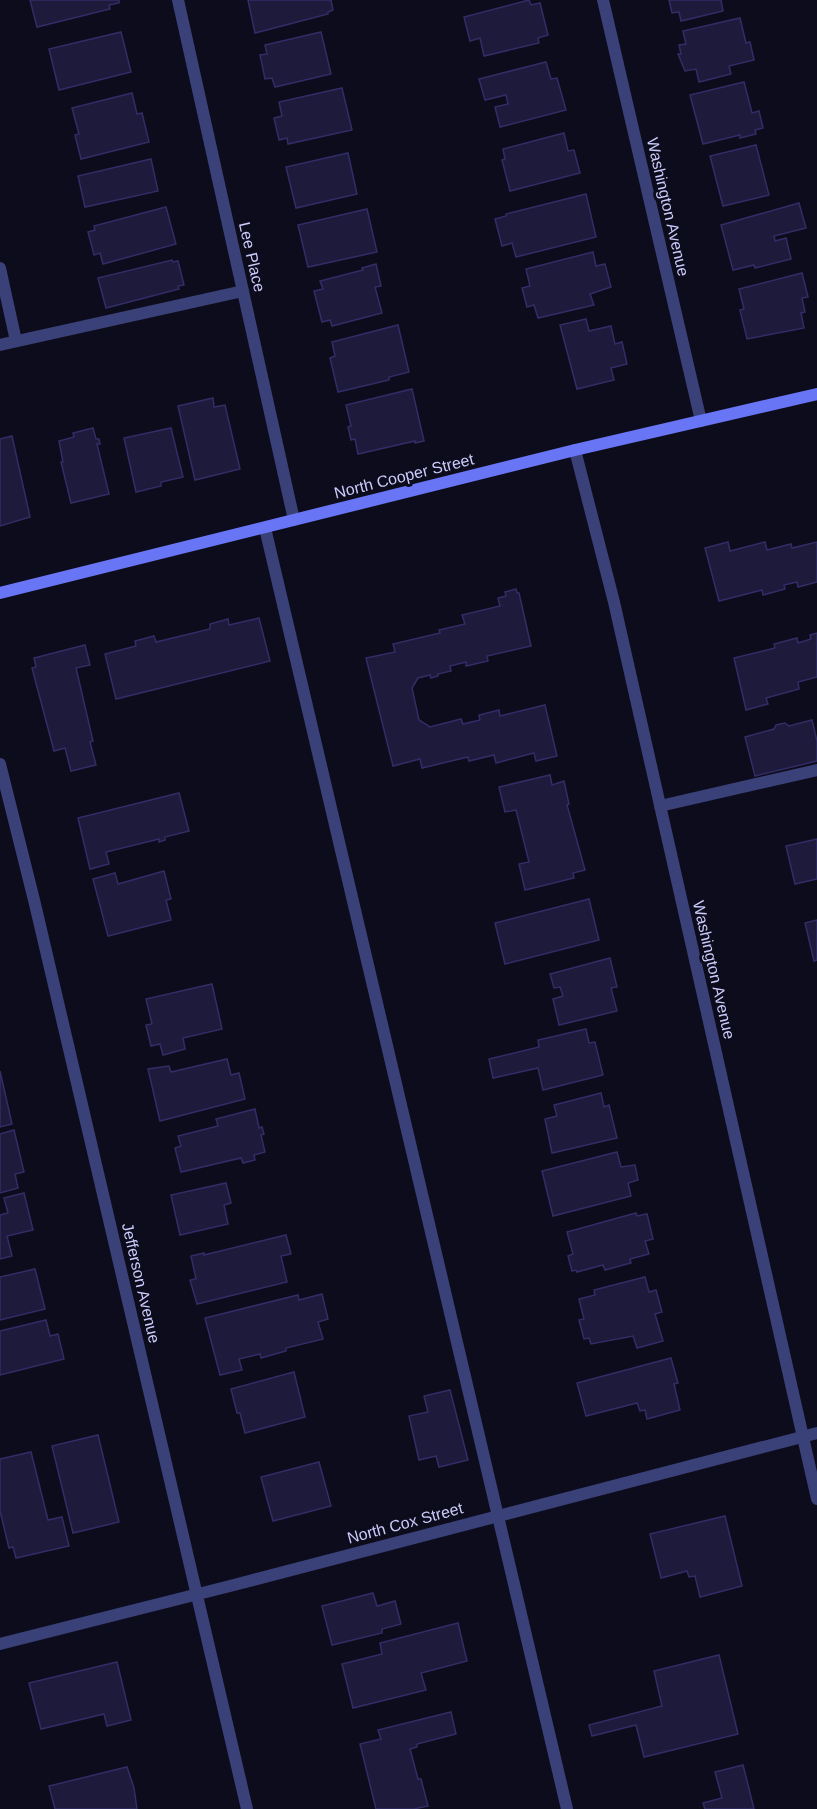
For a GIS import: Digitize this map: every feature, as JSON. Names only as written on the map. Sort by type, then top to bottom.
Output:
[{"type":"street","name":"Lee Place","points":[[178,0],[294,520]]},
{"type":"street","name":"Washington Avenue","points":[[603,0],[701,421]]},
{"type":"street","points":[[0,267],[16,341]]},
{"type":"street","points":[[0,345],[243,291]]},
{"type":"street","name":"North Cooper Street","points":[[0,593],[575,450],[817,394]]},
{"type":"street","name":"Washington Avenue","points":[[575,450],[614,602],[817,1499]]},
{"type":"street","points":[[265,528],[567,1809]]},
{"type":"street","name":"Jefferson Avenue","points":[[0,764],[35,904],[247,1809]]},
{"type":"street","points":[[660,806],[817,770]]},
{"type":"street","name":"North Cox Street","points":[[0,1644],[817,1433]]},
{"type":"building","points":[[30,0],[119,0],[119,3],[109,5],[110,9],[37,27]]},
{"type":"building","points":[[248,0],[331,0],[333,10],[328,14],[255,33]]},
{"type":"building","points":[[529,0],[531,5],[540,3],[548,35],[538,38],[539,43],[484,56],[480,38],[470,41],[464,17]]},
{"type":"building","points":[[669,0],[721,0],[723,11],[681,21],[679,12],[672,13]]},
{"type":"building","points":[[740,18],[746,43],[750,42],[754,60],[729,66],[731,74],[699,82],[696,69],[685,71],[678,54],[681,54],[679,45],[686,44],[683,31]]},
{"type":"building","points":[[121,32],[131,72],[59,90],[49,49]]},
{"type":"building","points":[[321,32],[331,74],[275,87],[272,78],[265,79],[260,55],[267,54],[265,45]]},
{"type":"building","points":[[546,62],[551,79],[557,78],[566,110],[500,127],[495,107],[508,104],[506,95],[485,100],[479,79]]},
{"type":"building","points":[[744,82],[752,113],[759,111],[763,128],[755,130],[756,134],[740,138],[740,135],[703,144],[690,95]]},
{"type":"building","points":[[342,88],[352,130],[288,144],[287,138],[279,140],[274,118],[282,116],[279,102]]},
{"type":"building","points":[[132,93],[137,114],[142,113],[149,142],[81,159],[75,135],[79,134],[72,108]]},
{"type":"building","points":[[564,133],[568,151],[574,150],[580,173],[510,191],[502,160],[505,159],[503,149]]},
{"type":"building","points":[[756,145],[769,195],[723,206],[710,156]]},
{"type":"building","points":[[348,153],[357,194],[296,208],[286,167]]},
{"type":"building","points":[[151,159],[158,191],[85,207],[78,176]]},
{"type":"building","points":[[586,194],[596,237],[516,257],[512,243],[502,246],[495,219],[506,216],[506,214]]},
{"type":"building","points":[[799,203],[806,228],[774,236],[775,241],[786,238],[791,259],[755,268],[754,265],[733,270],[721,225]]},
{"type":"building","points":[[166,207],[176,244],[103,264],[100,253],[94,255],[88,232],[95,230],[94,226]]},
{"type":"building","points":[[367,209],[377,252],[308,267],[298,225]]},
{"type":"building","points":[[593,252],[596,266],[605,264],[611,287],[590,294],[594,305],[538,318],[534,305],[527,307],[522,288],[530,286],[526,269]]},
{"type":"building","points":[[172,260],[173,262],[178,261],[184,285],[178,286],[179,289],[106,308],[98,278]]},
{"type":"building","points":[[376,264],[381,286],[375,287],[382,313],[332,326],[330,320],[322,322],[314,291],[323,289],[320,281],[363,270],[362,268]]},
{"type":"building","points":[[802,273],[808,297],[802,298],[805,312],[801,313],[804,328],[747,339],[740,310],[744,309],[739,289]]},
{"type":"building","points":[[586,319],[589,331],[611,326],[615,344],[622,342],[627,364],[611,368],[614,380],[577,389],[560,325]]},
{"type":"building","points":[[398,325],[409,372],[389,377],[389,380],[338,392],[330,358],[335,356],[332,342]]},
{"type":"building","points":[[412,389],[424,441],[358,454],[355,439],[351,440],[348,427],[351,426],[346,405]]},
{"type":"building","points":[[213,398],[214,407],[225,405],[240,469],[195,480],[178,406]]},
{"type":"building","points":[[93,428],[96,439],[99,439],[100,444],[97,444],[109,494],[71,503],[61,462],[63,462],[59,441],[74,437],[73,433]]},
{"type":"building","points":[[171,428],[183,477],[161,482],[161,486],[136,492],[124,438]]},
{"type":"building","points":[[12,436],[30,517],[0,526],[0,439]]},
{"type":"building","points":[[728,542],[730,551],[765,542],[767,550],[791,544],[792,548],[817,542],[817,582],[798,587],[797,582],[784,585],[785,589],[763,595],[762,590],[719,601],[705,548]]},
{"type":"building","points":[[516,589],[519,593],[531,646],[487,656],[488,661],[466,666],[466,662],[450,666],[451,671],[431,678],[430,675],[418,678],[412,688],[419,720],[430,727],[461,719],[463,724],[480,720],[479,715],[499,710],[500,716],[545,705],[557,756],[536,761],[534,753],[496,763],[494,755],[469,761],[468,757],[422,768],[420,759],[393,766],[366,658],[395,652],[393,644],[440,633],[439,630],[465,624],[462,615],[500,606],[498,598],[506,596],[505,592]]},
{"type":"building","points":[[259,618],[270,661],[116,699],[105,654],[136,646],[135,641],[154,636],[156,642],[210,629],[210,624],[228,619],[229,625]]},
{"type":"building","points":[[817,633],[817,677],[798,682],[799,689],[766,698],[768,704],[746,710],[734,658],[775,648],[774,644],[797,638],[798,643],[811,639],[810,635]]},
{"type":"building","points":[[85,645],[90,665],[76,668],[93,741],[90,742],[96,765],[71,771],[65,748],[54,751],[32,668],[36,667],[34,658]]},
{"type":"building","points":[[812,720],[817,741],[817,761],[755,776],[745,737],[774,729],[776,725],[785,723],[789,726]]},
{"type":"building","points":[[550,775],[552,785],[564,781],[569,804],[567,805],[585,870],[573,873],[574,878],[525,890],[519,864],[529,862],[516,810],[505,812],[499,787]]},
{"type":"building","points":[[179,793],[189,831],[165,837],[165,840],[159,842],[159,839],[106,852],[109,864],[90,869],[78,818]]},
{"type":"building","points":[[817,839],[817,879],[795,884],[786,846]]},
{"type":"building","points":[[164,871],[171,899],[166,900],[171,920],[108,936],[93,879],[115,873],[118,884]]},
{"type":"building","points":[[589,899],[599,940],[505,964],[495,923]]},
{"type":"building","points":[[817,920],[817,960],[814,961],[805,923]]},
{"type":"building","points":[[610,958],[617,987],[611,988],[617,1011],[559,1025],[553,999],[563,996],[560,987],[554,988],[550,974]]},
{"type":"building","points":[[212,984],[222,1029],[183,1038],[185,1049],[163,1055],[160,1044],[151,1046],[146,1025],[152,1024],[146,999]]},
{"type":"building","points":[[586,1029],[589,1043],[595,1042],[603,1075],[543,1090],[538,1068],[493,1078],[489,1059],[539,1047],[538,1040]]},
{"type":"building","points":[[227,1059],[231,1075],[239,1073],[245,1099],[160,1121],[148,1069],[169,1066],[171,1072]]},
{"type":"building","points":[[0,1071],[12,1124],[0,1127]]},
{"type":"building","points":[[601,1093],[604,1107],[609,1105],[617,1138],[552,1153],[545,1119],[557,1116],[554,1105]]},
{"type":"building","points":[[255,1109],[259,1128],[262,1127],[264,1134],[261,1135],[265,1152],[254,1155],[255,1160],[243,1163],[241,1158],[181,1172],[175,1148],[181,1146],[178,1136],[218,1126],[216,1119]]},
{"type":"building","points":[[14,1130],[24,1172],[15,1174],[18,1188],[0,1193],[0,1134]]},
{"type":"building","points":[[617,1152],[621,1167],[635,1165],[638,1180],[628,1183],[631,1196],[553,1216],[542,1171]]},
{"type":"building","points":[[226,1183],[231,1203],[224,1205],[228,1224],[180,1235],[171,1195]]},
{"type":"building","points":[[24,1193],[33,1230],[7,1236],[12,1256],[0,1259],[0,1215],[8,1213],[4,1198]]},
{"type":"building","points":[[636,1213],[637,1216],[647,1214],[653,1239],[645,1241],[649,1254],[630,1259],[631,1263],[605,1270],[603,1265],[577,1272],[572,1271],[568,1256],[573,1254],[567,1232]]},
{"type":"building","points":[[286,1235],[291,1254],[281,1256],[287,1282],[197,1304],[190,1280],[196,1279],[191,1256],[204,1253],[204,1255]]},
{"type":"building","points":[[35,1269],[45,1309],[0,1320],[0,1277]]},
{"type":"building","points":[[645,1277],[649,1292],[656,1290],[662,1312],[655,1314],[663,1341],[637,1348],[633,1336],[591,1344],[589,1338],[584,1339],[579,1320],[584,1319],[579,1299],[595,1295],[594,1290]]},
{"type":"building","points":[[322,1294],[328,1319],[318,1322],[323,1339],[286,1348],[286,1351],[261,1358],[260,1354],[239,1359],[242,1370],[220,1375],[205,1318],[298,1295],[299,1300]]},
{"type":"building","points":[[46,1320],[50,1336],[58,1334],[64,1359],[0,1375],[0,1331]]},
{"type":"building","points":[[671,1358],[678,1383],[674,1384],[680,1410],[647,1419],[645,1410],[640,1411],[637,1403],[586,1416],[577,1383]]},
{"type":"building","points":[[294,1372],[305,1417],[245,1433],[231,1389]]},
{"type":"building","points":[[450,1390],[468,1460],[439,1467],[436,1456],[419,1460],[409,1416],[428,1412],[424,1396]]},
{"type":"building","points":[[98,1435],[119,1522],[73,1533],[52,1446]]},
{"type":"building","points":[[31,1452],[48,1520],[62,1517],[69,1546],[16,1558],[13,1547],[9,1548],[0,1511],[0,1459]]},
{"type":"building","points":[[319,1462],[331,1506],[273,1521],[261,1477]]},
{"type":"building","points":[[725,1516],[742,1586],[700,1597],[695,1576],[689,1577],[687,1571],[661,1578],[650,1534]]},
{"type":"building","points":[[373,1593],[377,1606],[395,1601],[401,1624],[382,1629],[382,1633],[332,1645],[322,1606]]},
{"type":"building","points":[[458,1623],[467,1661],[421,1673],[426,1690],[353,1708],[342,1664],[382,1654],[380,1643]]},
{"type":"building","points":[[719,1655],[738,1734],[644,1757],[636,1725],[592,1736],[589,1725],[662,1706],[654,1671]]},
{"type":"building","points":[[117,1662],[131,1720],[107,1726],[104,1714],[41,1729],[29,1683]]},
{"type":"building","points":[[451,1712],[456,1734],[417,1744],[417,1747],[410,1749],[428,1806],[414,1809],[376,1809],[360,1744],[381,1739],[378,1730]]},
{"type":"building","points":[[743,1765],[754,1809],[705,1809],[703,1803],[722,1798],[715,1772]]},
{"type":"building","points":[[127,1767],[134,1788],[137,1809],[55,1809],[49,1786]]}]
